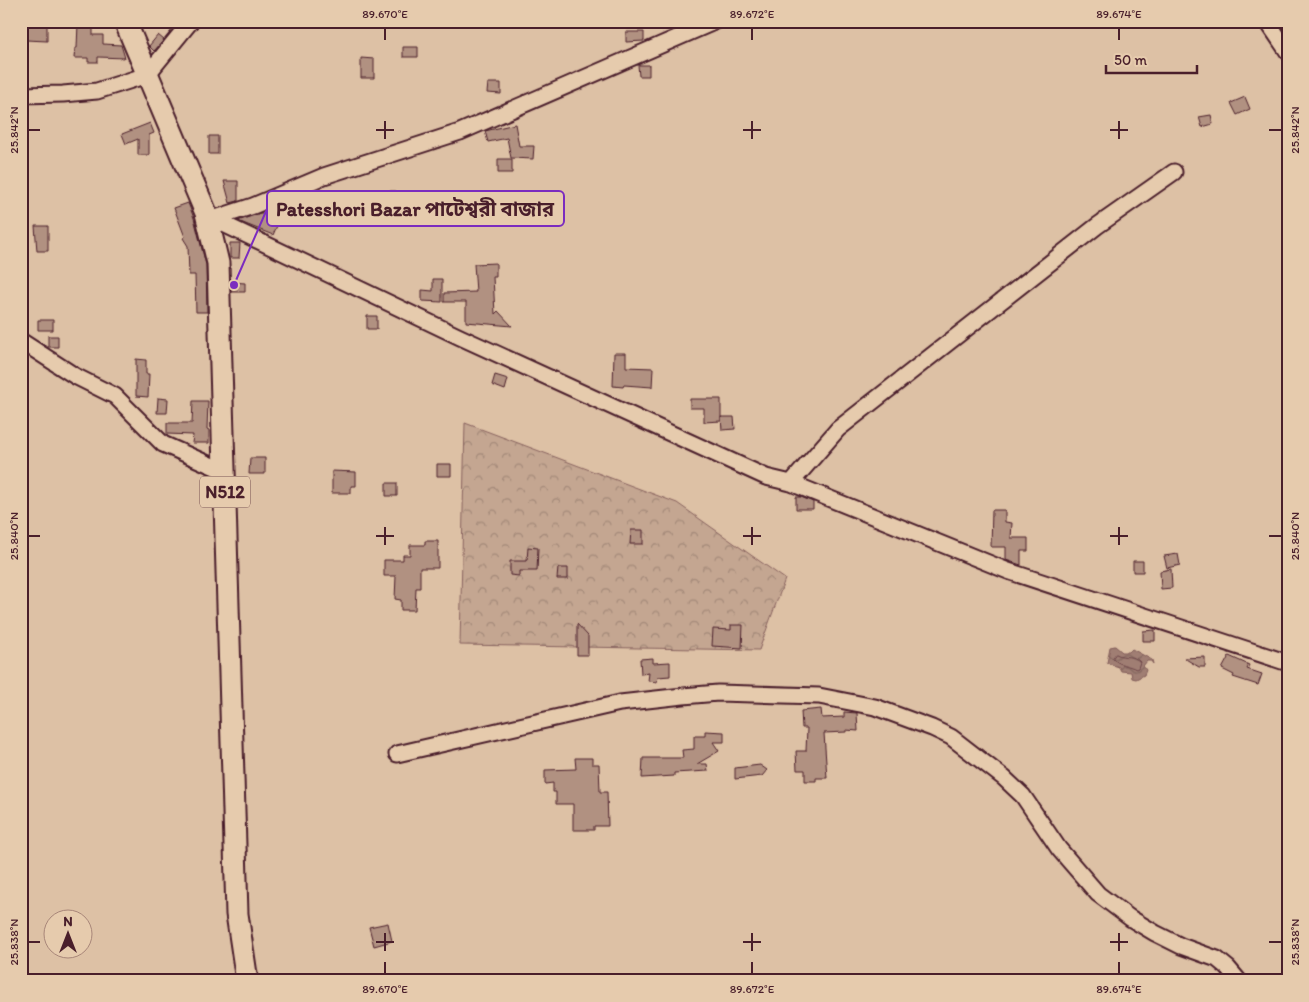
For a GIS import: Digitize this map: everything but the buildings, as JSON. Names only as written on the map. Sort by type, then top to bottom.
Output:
[{"type":"highway","name":"N512","points":[[125,21],[210,216],[218,263],[237,914],[247,981]]},
{"type":"street","points":[[21,95],[97,91],[147,75],[191,21]]},
{"type":"street","points":[[210,216],[253,206],[324,176],[460,132],[716,21]]},
{"type":"street","points":[[1268,21],[1286,45]]},
{"type":"street","points":[[790,484],[838,429],[1097,226],[1174,172]]},
{"type":"street","points":[[210,216],[460,337],[766,477],[790,484],[1008,572],[1288,663]]},
{"type":"street","points":[[21,340],[75,376],[115,396],[163,444],[224,472]]},
{"type":"street","points":[[397,754],[620,703],[683,696],[718,693],[819,696],[875,707],[932,728],[951,738],[1004,778],[1023,796],[1059,849],[1098,894],[1130,918],[1155,933],[1180,946],[1217,959],[1228,968],[1238,981]]},
{"type":"green space","points":[[465,423],[677,503],[785,579],[759,650],[460,645]]},
{"type":"water","points":[[1115,646],[1122,652],[1129,652],[1132,649],[1152,660],[1153,664],[1151,661],[1147,661],[1143,666],[1146,670],[1144,675],[1136,679],[1132,678],[1131,672],[1121,671],[1119,667],[1107,663],[1110,647]]},
{"type":"place","name":"Patesshori Bazar পাটেশ্বরী বাজার","points":[[234,285]]}]
